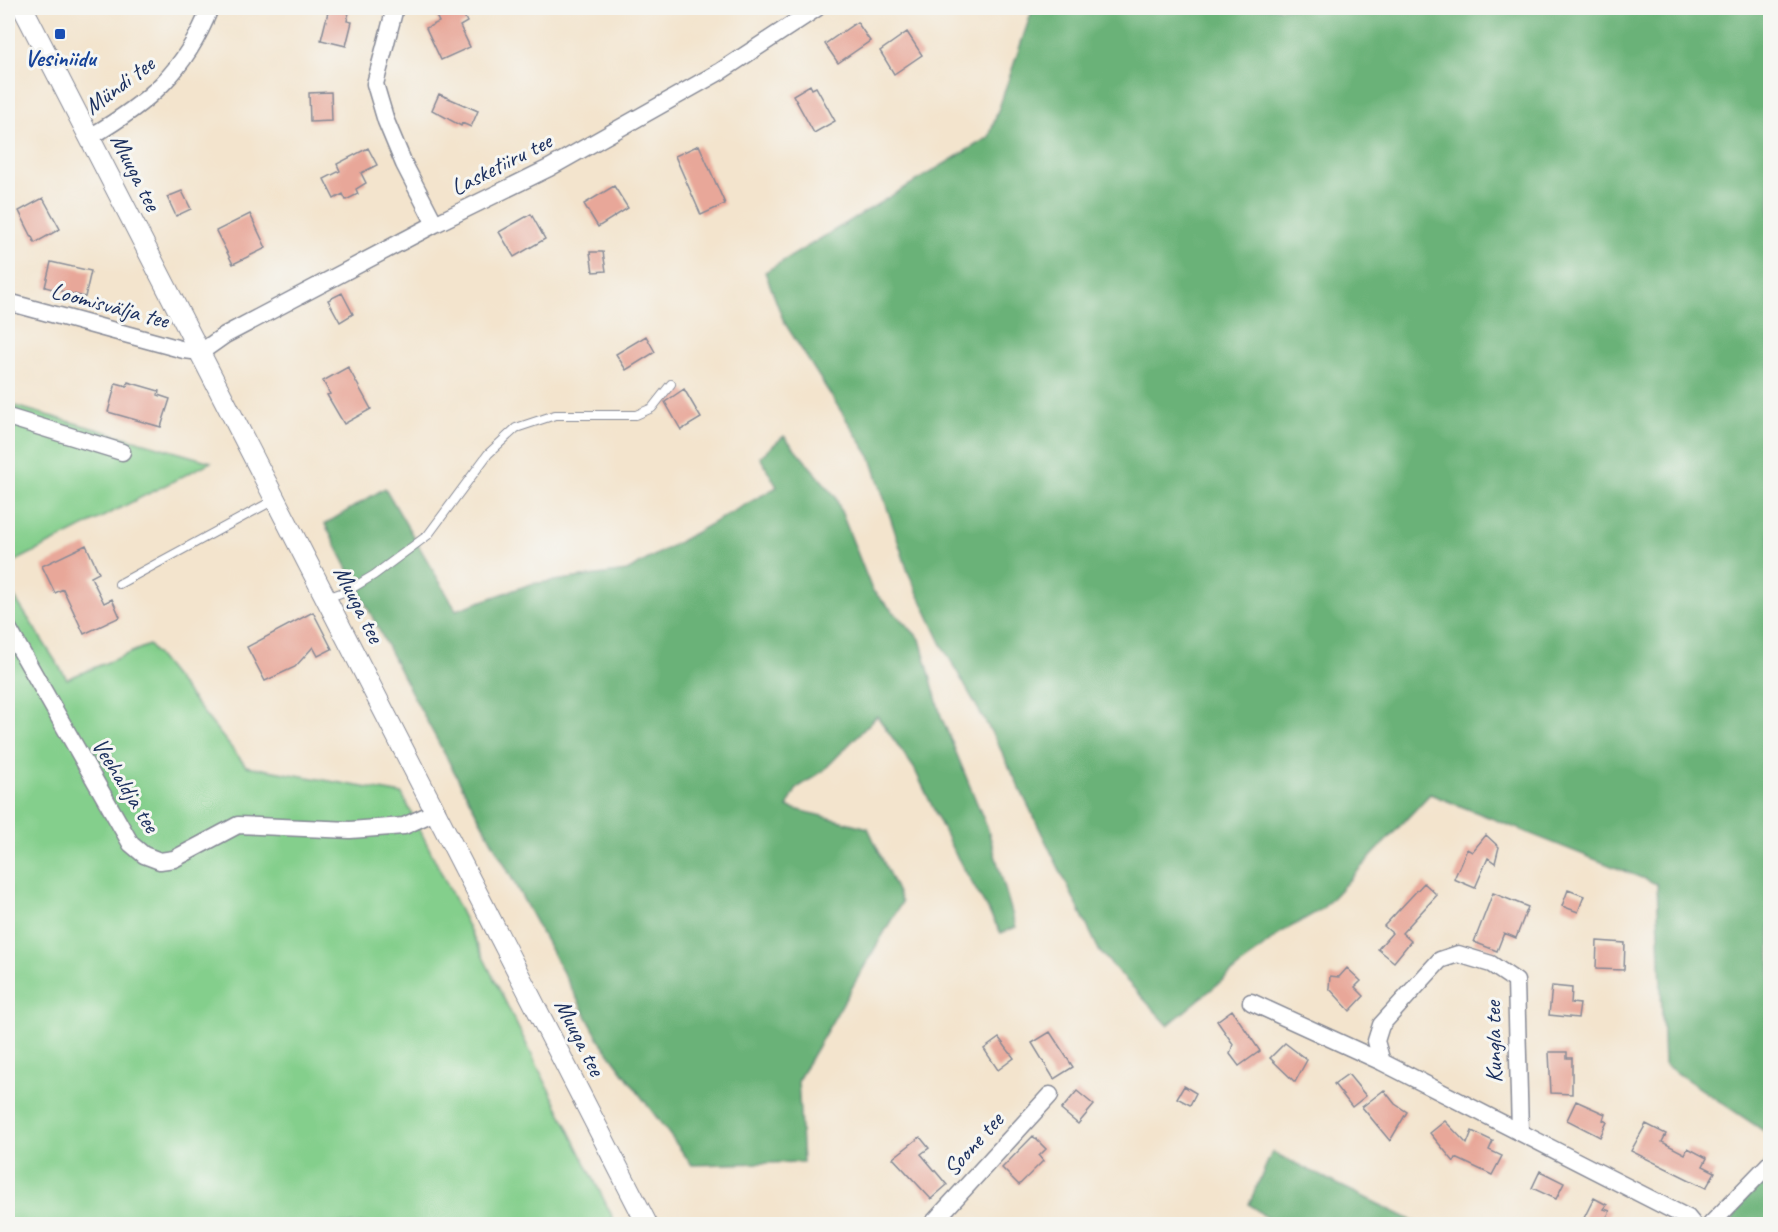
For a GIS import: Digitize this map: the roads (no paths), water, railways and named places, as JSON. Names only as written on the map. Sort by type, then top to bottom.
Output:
[{"type":"street","name":"Muuga tee","points":[[23,8],[647,1224]]},
{"type":"street","name":"Mündi tee","points":[[90,137],[128,114],[173,74],[193,47],[210,8]]},
{"type":"street","points":[[395,8],[375,84],[400,153],[435,224]]},
{"type":"street","name":"Lasketiiru tee","points":[[201,352],[225,335],[435,224],[549,168],[721,71],[817,8]]},
{"type":"street","name":"Loomisvälja tee","points":[[8,302],[184,350],[201,352]]},
{"type":"street","points":[[8,417],[122,452]]},
{"type":"street","name":"Veehaldja tee","points":[[8,628],[131,844],[144,855],[160,861],[174,859],[245,824],[350,830],[404,826],[437,811]]},
{"type":"street","name":"Kungla tee","points":[[1382,1062],[1376,1041],[1382,1025],[1440,960],[1458,954],[1491,964],[1516,981],[1520,1132]]},
{"type":"street","name":"Kungla tee","points":[[1251,1002],[1382,1062],[1688,1218],[1693,1224]]},
{"type":"street","name":"Soone tee","points":[[932,1224],[1050,1095]]},
{"type":"street","points":[[1711,1224],[1770,1163]]},
{"type":"lane","points":[[327,598],[349,590],[374,575],[428,535],[488,454],[516,428],[555,415],[636,415],[652,408],[671,384]]},
{"type":"lane","points":[[119,584],[276,498]]},
{"type":"place","name":"Vesiniidu","points":[[60,34]]}]
